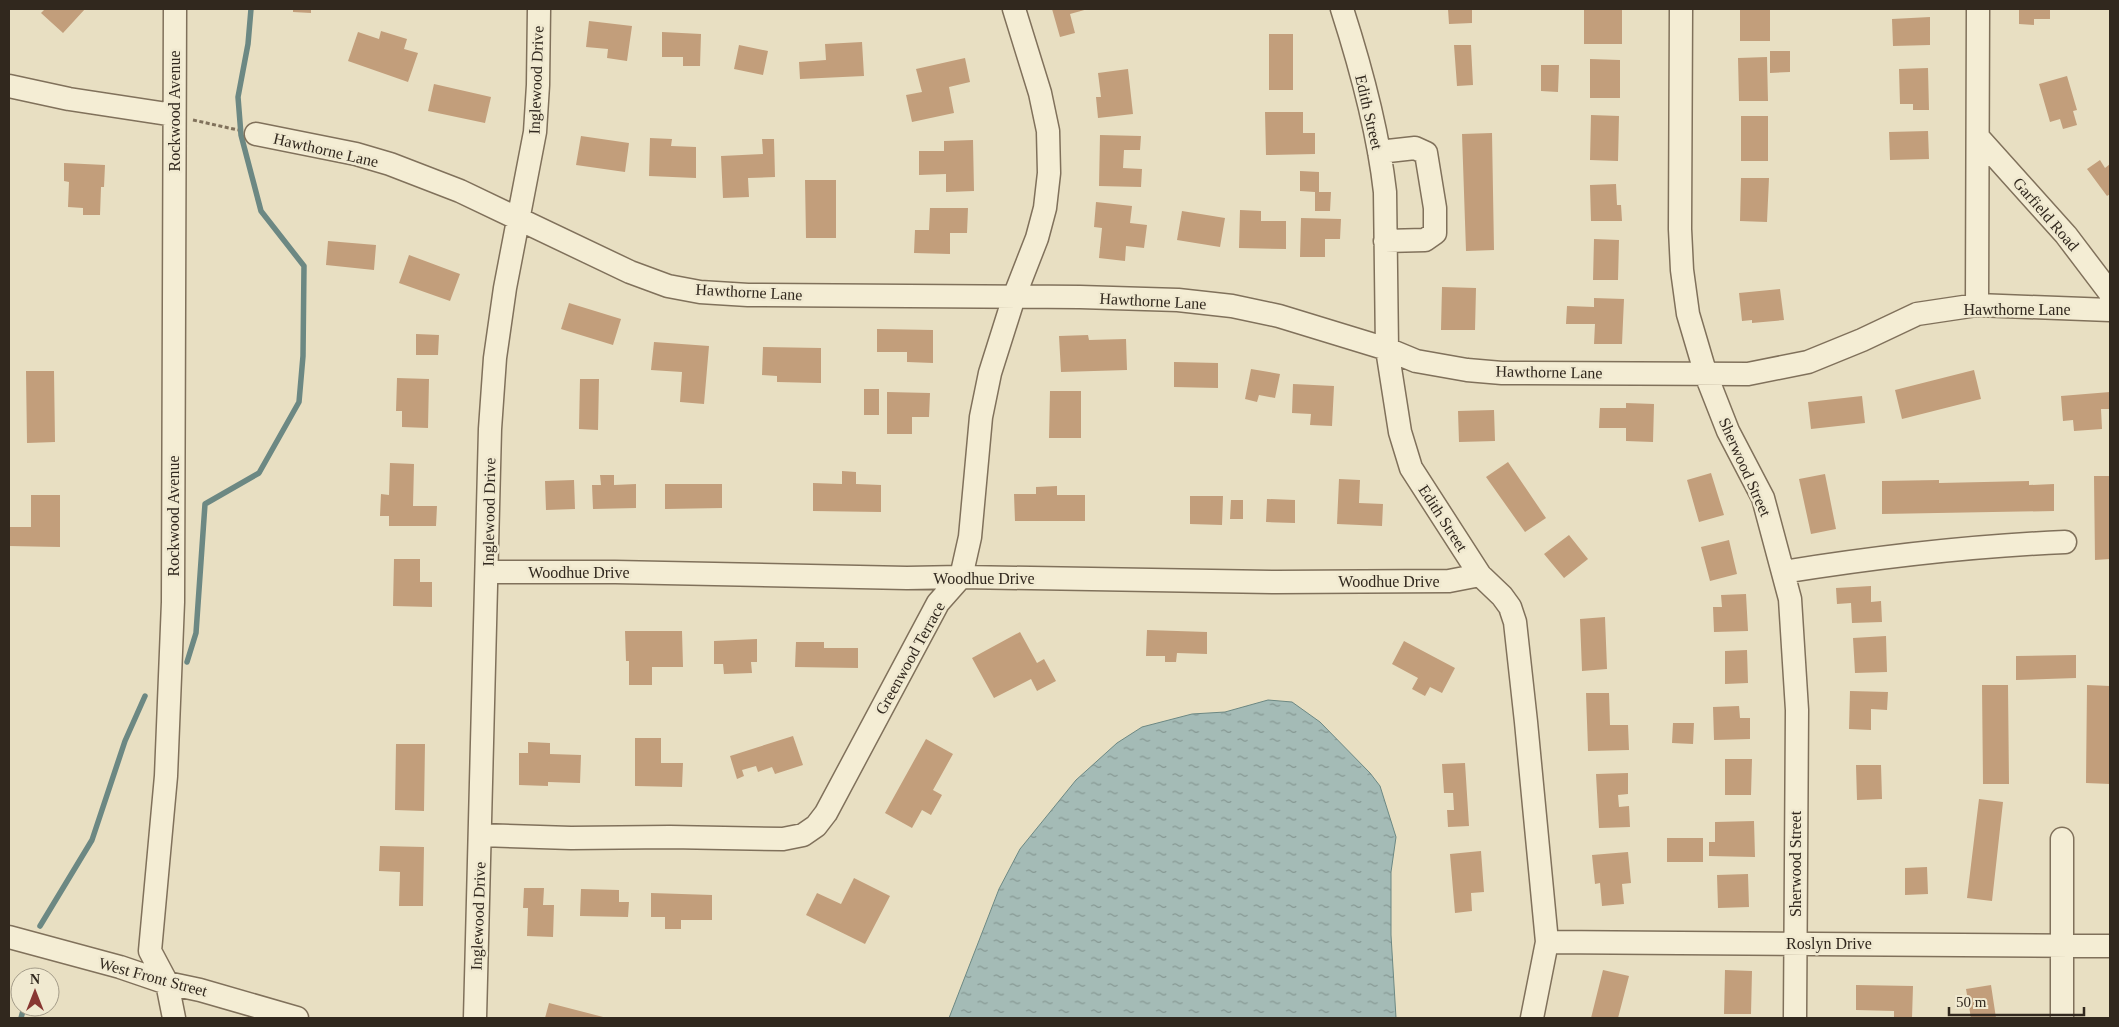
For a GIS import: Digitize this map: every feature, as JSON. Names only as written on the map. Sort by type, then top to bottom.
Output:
[{"type":"street","name":"Rockwood Avenue","points":[[174,1018],[166,983],[150,951],[166,776],[173,602],[175,9]]},
{"type":"street","name":"Inglewood Drive","points":[[475,1018],[488,572],[490,429],[495,358],[505,288],[535,132],[538,85],[538,9]]},
{"type":"street","name":"Greenwood Terrace","points":[[481,836],[783,839],[803,836],[816,826],[826,813],[938,603],[961,577],[970,537],[980,418],[990,373],[1014,297],[1037,238],[1045,208],[1049,173],[1048,131],[1040,94],[1014,9]]},
{"type":"street","name":"Edith Street","points":[[1342,9],[1366,96],[1379,152],[1385,192],[1384,241],[1387,349],[1400,432],[1411,468],[1453,536],[1480,575],[1502,596],[1510,607],[1515,622],[1547,942],[1532,1018]]},
{"type":"street","name":"Sherwood Street","points":[[1681,9],[1679,168],[1682,270],[1688,314],[1706,375],[1728,431],[1763,498],[1790,599],[1797,710],[1795,1018]]},
{"type":"street","points":[[1977,306],[1978,9]]},
{"type":"street","points":[[9,86],[70,100],[174,115]]},
{"type":"street","name":"Hawthorne Lane","points":[[256,134],[356,154],[390,164],[460,191],[630,272],[668,286],[700,292],[748,295],[1178,300],[1232,306],[1278,316],[1387,349],[1416,361],[1476,371],[1502,373],[1748,374],[1808,362],[1862,340],[1916,314],[1977,306],[2110,310]]},
{"type":"street","name":"Garfield Road","points":[[1978,137],[2066,235],[2110,293]]},
{"type":"street","points":[[1379,152],[1415,148],[1426,153],[1435,208],[1435,233],[1424,240],[1384,241]]},
{"type":"street","points":[[1783,572],[1868,558],[1992,545],[2065,542]]},
{"type":"street","name":"Woodhue Drive","points":[[488,572],[777,574],[907,578],[961,577],[1277,582],[1449,580],[1480,575]]},
{"type":"street","points":[[2062,839],[2062,1018]]},
{"type":"street","name":"West Front Street","points":[[9,937],[120,967],[166,983],[200,990],[298,1018]]},
{"type":"street","name":"Roslyn Drive","points":[[1547,942],[1796,942],[2110,946]]},
{"type":"path","name":"Hawthorne Lane","points":[[206,123],[256,134]]},
{"type":"water","points":[[1268,700],[1292,702],[1320,722],[1370,773],[1380,786],[1396,837],[1391,872],[1391,935],[1396,1018],[949,1018],[999,889],[1020,849],[1076,780],[1117,743],[1142,727],[1192,714],[1225,712]]},
{"type":"building","points":[[45,9],[85,9],[63,33],[41,13]]},
{"type":"building","points":[[293,9],[311,9],[311,13],[293,12]]},
{"type":"building","points":[[1052,9],[1088,9],[1070,14],[1075,33],[1060,37]]},
{"type":"building","points":[[1448,9],[1472,9],[1472,23],[1449,24]]},
{"type":"building","points":[[1584,9],[1622,9],[1622,44],[1584,44]]},
{"type":"building","points":[[1740,9],[1770,9],[1770,41],[1740,41]]},
{"type":"building","points":[[2019,9],[2050,9],[2050,19],[2034,19],[2034,25],[2019,24]]},
{"type":"building","points":[[1930,17],[1930,45],[1893,46],[1892,19]]},
{"type":"building","points":[[589,21],[632,26],[627,61],[607,58],[608,49],[586,47]]},
{"type":"building","points":[[381,31],[407,39],[404,49],[418,53],[408,82],[348,61],[358,32],[379,39]]},
{"type":"building","points":[[662,32],[701,34],[700,66],[683,66],[683,57],[662,57]]},
{"type":"building","points":[[1269,34],[1293,34],[1293,90],[1269,90]]},
{"type":"building","points":[[862,42],[864,76],[800,79],[799,62],[826,60],[825,44]]},
{"type":"building","points":[[739,45],[768,51],[763,75],[734,69]]},
{"type":"building","points":[[1454,45],[1471,45],[1473,85],[1457,86]]},
{"type":"building","points":[[1770,51],[1790,51],[1790,72],[1770,73]]},
{"type":"building","points":[[1767,57],[1768,101],[1739,101],[1738,58]]},
{"type":"building","points":[[965,58],[970,82],[949,87],[954,113],[912,122],[906,95],[922,92],[916,69]]},
{"type":"building","points":[[1590,59],[1620,60],[1620,98],[1590,98]]},
{"type":"building","points":[[1541,65],[1559,65],[1558,92],[1541,91]]},
{"type":"building","points":[[1928,68],[1929,110],[1913,110],[1913,104],[1900,104],[1899,69]]},
{"type":"building","points":[[1128,69],[1133,114],[1098,118],[1096,97],[1101,97],[1098,73]]},
{"type":"building","points":[[2067,76],[2077,110],[2073,111],[2077,125],[2063,129],[2060,119],[2050,122],[2039,84]]},
{"type":"building","points":[[434,84],[491,97],[485,123],[428,111]]},
{"type":"building","points":[[1265,112],[1303,112],[1303,133],[1315,133],[1315,154],[1266,155]]},
{"type":"building","points":[[1591,115],[1619,116],[1618,161],[1590,160]]},
{"type":"building","points":[[1741,116],[1768,116],[1768,161],[1741,161]]},
{"type":"building","points":[[1928,131],[1929,159],[1890,160],[1889,132]]},
{"type":"building","points":[[1492,133],[1494,250],[1466,251],[1462,134]]},
{"type":"building","points":[[1100,135],[1141,136],[1140,150],[1124,150],[1123,168],[1142,169],[1141,187],[1099,186]]},
{"type":"building","points":[[581,136],[629,143],[625,172],[576,165]]},
{"type":"building","points":[[650,138],[672,139],[671,146],[696,147],[696,178],[649,176]]},
{"type":"building","points":[[762,139],[774,139],[775,177],[748,178],[749,197],[723,198],[721,156],[763,154]]},
{"type":"building","points":[[973,140],[974,191],[946,192],[946,174],[919,175],[919,151],[944,151],[944,141]]},
{"type":"building","points":[[2100,160],[2105,168],[2110,164],[2110,194],[2107,196],[2087,169]]},
{"type":"building","points":[[64,163],[105,165],[104,187],[101,187],[100,215],[83,215],[83,208],[68,207],[69,182],[64,181]]},
{"type":"building","points":[[1300,171],[1319,172],[1319,192],[1331,192],[1330,211],[1315,211],[1315,192],[1300,191]]},
{"type":"building","points":[[1741,178],[1769,178],[1767,222],[1740,221]]},
{"type":"building","points":[[805,180],[836,180],[836,238],[806,238]]},
{"type":"building","points":[[1616,184],[1617,205],[1621,205],[1622,221],[1591,221],[1590,185]]},
{"type":"building","points":[[1096,202],[1132,206],[1130,223],[1147,225],[1144,248],[1126,246],[1125,261],[1099,258],[1102,228],[1094,227]]},
{"type":"building","points":[[930,208],[968,208],[967,233],[950,233],[950,254],[914,253],[915,230],[929,230]]},
{"type":"building","points":[[1240,210],[1261,211],[1261,221],[1286,221],[1286,249],[1239,248]]},
{"type":"building","points":[[1182,211],[1225,218],[1220,247],[1177,240]]},
{"type":"building","points":[[1301,218],[1341,219],[1340,239],[1325,239],[1325,257],[1300,257]]},
{"type":"building","points":[[1594,239],[1619,240],[1618,280],[1593,280]]},
{"type":"building","points":[[328,241],[376,245],[374,270],[326,265]]},
{"type":"building","points":[[409,255],[460,274],[450,301],[399,283]]},
{"type":"building","points":[[1442,287],[1476,288],[1475,330],[1441,330]]},
{"type":"building","points":[[1780,289],[1784,320],[1752,323],[1752,320],[1742,321],[1739,293]]},
{"type":"building","points":[[1594,298],[1624,299],[1622,344],[1594,344],[1595,324],[1566,324],[1567,306],[1594,307]]},
{"type":"building","points":[[569,303],[621,319],[613,345],[561,329]]},
{"type":"building","points":[[877,329],[933,330],[933,363],[907,362],[907,352],[877,352]]},
{"type":"building","points":[[416,334],[439,335],[438,355],[416,355]]},
{"type":"building","points":[[1088,335],[1089,340],[1126,339],[1127,370],[1061,372],[1059,336]]},
{"type":"building","points":[[654,342],[709,346],[704,404],[680,402],[682,372],[651,370]]},
{"type":"building","points":[[763,347],[821,348],[821,383],[777,382],[777,376],[762,375]]},
{"type":"building","points":[[1174,362],[1218,363],[1218,388],[1174,387]]},
{"type":"building","points":[[1251,369],[1280,374],[1275,398],[1259,395],[1257,402],[1245,399]]},
{"type":"building","points":[[1974,370],[1981,399],[1902,419],[1895,390]]},
{"type":"building","points":[[26,371],[54,371],[55,442],[27,443]]},
{"type":"building","points":[[397,378],[429,379],[428,428],[402,427],[402,411],[396,411]]},
{"type":"building","points":[[580,379],[599,379],[598,430],[579,429]]},
{"type":"building","points":[[1293,384],[1334,386],[1332,426],[1310,425],[1311,414],[1292,413]]},
{"type":"building","points":[[864,389],[879,389],[879,415],[864,415]]},
{"type":"building","points":[[1050,391],[1081,391],[1081,438],[1049,438]]},
{"type":"building","points":[[887,392],[930,393],[929,417],[912,417],[912,434],[887,434]]},
{"type":"building","points":[[2110,392],[2110,409],[2101,409],[2102,429],[2074,431],[2073,420],[2063,421],[2061,396]]},
{"type":"building","points":[[1862,396],[1865,423],[1811,429],[1808,402]]},
{"type":"building","points":[[1626,403],[1654,404],[1653,442],[1626,441],[1626,428],[1599,428],[1600,408],[1626,408]]},
{"type":"building","points":[[1494,410],[1495,441],[1459,442],[1458,411]]},
{"type":"building","points":[[1508,462],[1546,518],[1525,532],[1486,477]]},
{"type":"building","points":[[390,463],[414,464],[413,506],[437,506],[436,526],[389,526],[389,516],[380,516],[381,494],[389,495]]},
{"type":"building","points":[[842,471],[856,472],[856,484],[881,485],[881,512],[813,511],[813,483],[842,484]]},
{"type":"building","points":[[1711,473],[1724,515],[1699,522],[1687,480]]},
{"type":"building","points":[[1825,474],[1836,529],[1811,534],[1799,479]]},
{"type":"building","points":[[600,475],[614,475],[614,485],[636,484],[636,508],[593,509],[592,485],[601,485]]},
{"type":"building","points":[[2094,476],[2110,476],[2110,559],[2095,560]]},
{"type":"building","points":[[1339,479],[1360,480],[1359,503],[1383,504],[1382,526],[1337,524]]},
{"type":"building","points":[[574,480],[575,509],[546,510],[545,481]]},
{"type":"building","points":[[1939,480],[1939,483],[2029,481],[2029,485],[2054,484],[2054,511],[1882,514],[1882,481]]},
{"type":"building","points":[[665,484],[722,484],[722,508],[665,509]]},
{"type":"building","points":[[1057,486],[1057,495],[1085,495],[1085,521],[1015,521],[1014,494],[1036,494],[1036,487]]},
{"type":"building","points":[[31,495],[60,495],[60,547],[9,546],[9,527],[31,527]]},
{"type":"building","points":[[1190,496],[1223,496],[1222,525],[1190,524]]},
{"type":"building","points":[[1267,499],[1295,500],[1295,523],[1266,522]]},
{"type":"building","points":[[1231,500],[1243,500],[1243,519],[1230,519]]},
{"type":"building","points":[[1569,535],[1588,559],[1564,578],[1544,554]]},
{"type":"building","points":[[1729,540],[1737,574],[1710,581],[1701,547]]},
{"type":"building","points":[[394,559],[420,559],[420,582],[432,582],[432,607],[393,606]]},
{"type":"building","points":[[1871,586],[1871,602],[1881,601],[1882,622],[1852,623],[1851,603],[1837,604],[1836,588]]},
{"type":"building","points":[[1746,594],[1748,631],[1714,632],[1713,607],[1722,607],[1721,595]]},
{"type":"building","points":[[1605,617],[1607,669],[1582,671],[1580,619]]},
{"type":"building","points":[[1147,630],[1207,632],[1207,654],[1177,653],[1176,662],[1165,662],[1165,656],[1146,656]]},
{"type":"building","points":[[625,631],[682,631],[683,667],[652,667],[652,685],[629,685],[629,661],[626,661]]},
{"type":"building","points":[[1020,632],[1037,663],[1044,659],[1056,681],[1037,691],[1031,679],[994,698],[972,658]]},
{"type":"building","points":[[1886,636],[1887,672],[1855,673],[1853,638]]},
{"type":"building","points":[[757,639],[757,662],[751,662],[752,673],[724,674],[723,664],[714,664],[714,641]]},
{"type":"building","points":[[1404,641],[1455,668],[1442,693],[1430,687],[1425,696],[1412,689],[1418,678],[1392,664]]},
{"type":"building","points":[[796,642],[824,642],[824,648],[858,648],[858,668],[795,667]]},
{"type":"building","points":[[1747,650],[1748,683],[1725,684],[1725,651]]},
{"type":"building","points":[[2076,655],[2076,678],[2016,680],[2016,656]]},
{"type":"building","points":[[1982,685],[2008,685],[2009,784],[1983,784]]},
{"type":"building","points":[[2087,685],[2110,686],[2110,784],[2086,783]]},
{"type":"building","points":[[1850,691],[1888,692],[1887,710],[1871,709],[1871,730],[1849,729]]},
{"type":"building","points":[[1586,693],[1609,693],[1610,725],[1628,725],[1629,750],[1588,751]]},
{"type":"building","points":[[1739,706],[1740,718],[1750,718],[1750,739],[1714,740],[1713,707]]},
{"type":"building","points":[[1673,723],[1694,723],[1693,744],[1672,743]]},
{"type":"building","points":[[793,736],[803,765],[775,774],[772,767],[758,772],[756,766],[742,770],[744,776],[737,779],[730,756]]},
{"type":"building","points":[[635,738],[661,738],[661,763],[683,763],[682,787],[635,786]]},
{"type":"building","points":[[926,739],[953,754],[933,790],[942,795],[931,815],[922,810],[912,828],[885,813]]},
{"type":"building","points":[[528,742],[550,743],[550,754],[581,755],[580,783],[548,782],[548,786],[519,785],[519,753],[528,753]]},
{"type":"building","points":[[396,744],[425,744],[424,811],[395,810]]},
{"type":"building","points":[[1725,759],[1752,759],[1751,795],[1725,795]]},
{"type":"building","points":[[1465,763],[1469,826],[1448,827],[1447,810],[1454,810],[1453,793],[1444,793],[1442,764]]},
{"type":"building","points":[[1856,765],[1881,765],[1882,799],[1857,800]]},
{"type":"building","points":[[1628,773],[1628,794],[1618,795],[1619,807],[1629,806],[1630,827],[1599,828],[1596,774]]},
{"type":"building","points":[[1979,799],[2003,802],[1992,901],[1967,898]]},
{"type":"building","points":[[1754,821],[1755,857],[1709,856],[1709,842],[1715,842],[1715,822]]},
{"type":"building","points":[[1667,838],[1703,838],[1703,862],[1667,862]]},
{"type":"building","points":[[380,846],[424,847],[423,906],[399,906],[400,872],[379,871]]},
{"type":"building","points":[[1481,851],[1484,892],[1471,893],[1472,911],[1455,913],[1450,854]]},
{"type":"building","points":[[1628,852],[1631,883],[1622,884],[1624,904],[1602,906],[1600,883],[1595,884],[1592,855]]},
{"type":"building","points":[[1927,867],[1928,894],[1905,895],[1905,868]]},
{"type":"building","points":[[1748,874],[1749,907],[1718,908],[1717,875]]},
{"type":"building","points":[[854,878],[890,896],[865,944],[806,915],[817,893],[841,904]]},
{"type":"building","points":[[524,888],[544,888],[543,905],[554,905],[553,937],[527,936],[528,908],[523,908]]},
{"type":"building","points":[[581,889],[619,890],[619,902],[629,902],[628,917],[580,916]]},
{"type":"building","points":[[651,893],[712,895],[712,920],[681,920],[681,929],[665,929],[665,917],[651,917]]},
{"type":"building","points":[[1603,970],[1629,976],[1618,1018],[1591,1018]]},
{"type":"building","points":[[1725,970],[1752,971],[1751,1014],[1724,1014]]},
{"type":"building","points":[[1856,985],[1913,986],[1912,1018],[1894,1018],[1894,1011],[1856,1010]]},
{"type":"building","points":[[1991,985],[1996,1018],[1971,1018],[1966,989]]},
{"type":"building","points":[[549,1003],[607,1018],[545,1018]]},
{"type":"waterway","points":[[187,662],[196,633],[205,504],[259,473],[299,402],[303,356],[304,266],[261,211],[241,135],[238,97],[248,44],[251,9]]},
{"type":"waterway","points":[[40,926],[92,840],[125,741],[145,696]]}]
